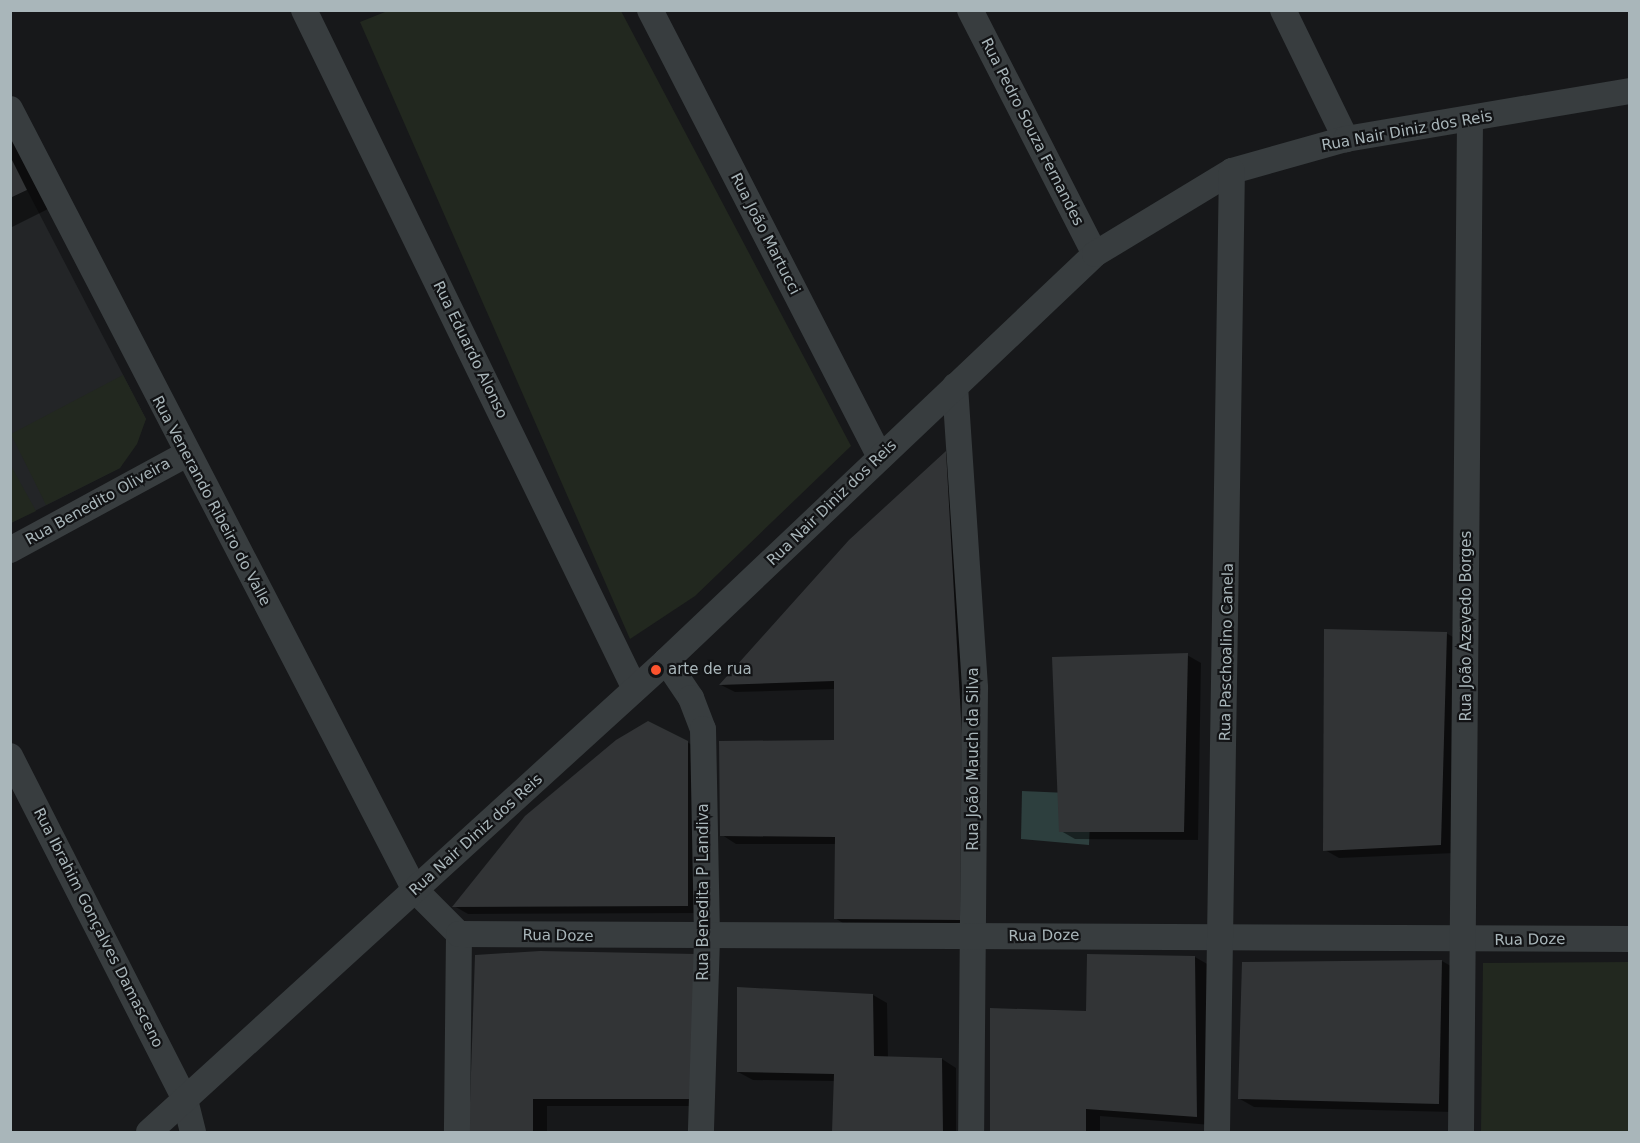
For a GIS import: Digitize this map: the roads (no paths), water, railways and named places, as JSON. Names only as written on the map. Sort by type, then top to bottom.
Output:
[{"type":"street","name":"Rua João Martucci","points":[[650,10],[880,457]]},
{"type":"street","name":"Rua Pedro Souza Fernandes","points":[[970,10],[1095,254]]},
{"type":"street","points":[[1283,10],[1346,139]]},
{"type":"street","name":"Rua Eduardo Alonso","points":[[306,11],[635,689]]},
{"type":"street","name":"Rua Nair Diniz dos Reis","points":[[149,1132],[666,661],[1095,254],[1232,171],[1346,139],[1470,120],[1629,91]]},
{"type":"street","name":"Rua Venerando Ribeiro do Valle","points":[[10,109],[185,455],[415,890],[459,934]]},
{"type":"street","name":"Rua João Azevedo Borges","points":[[1461,1132],[1465,941],[1470,120]]},
{"type":"street","name":"Rua Paschoalino Canela","points":[[1217,1132],[1222,934],[1232,171]]},
{"type":"street","name":"Rua João Mauch da Silva","points":[[955,386],[975,688],[975,937],[971,1132]]},
{"type":"street","name":"Rua Benedito Oliveira","points":[[10,550],[185,455]]},
{"type":"street","name":"Rua Benedita P Landiva","points":[[666,661],[691,698],[703,729],[707,938],[701,1132]]},
{"type":"street","name":"Rua Ibrahim Gonçalves Damasceno","points":[[10,756],[185,1100],[193,1132]]},
{"type":"street","points":[[457,1132],[459,934]]},
{"type":"street","name":"Rua Doze","points":[[459,934],[707,938],[1222,934],[1465,941],[1629,939]]},
{"type":"place","name":"arte de rua","points":[[656,670]]}]
